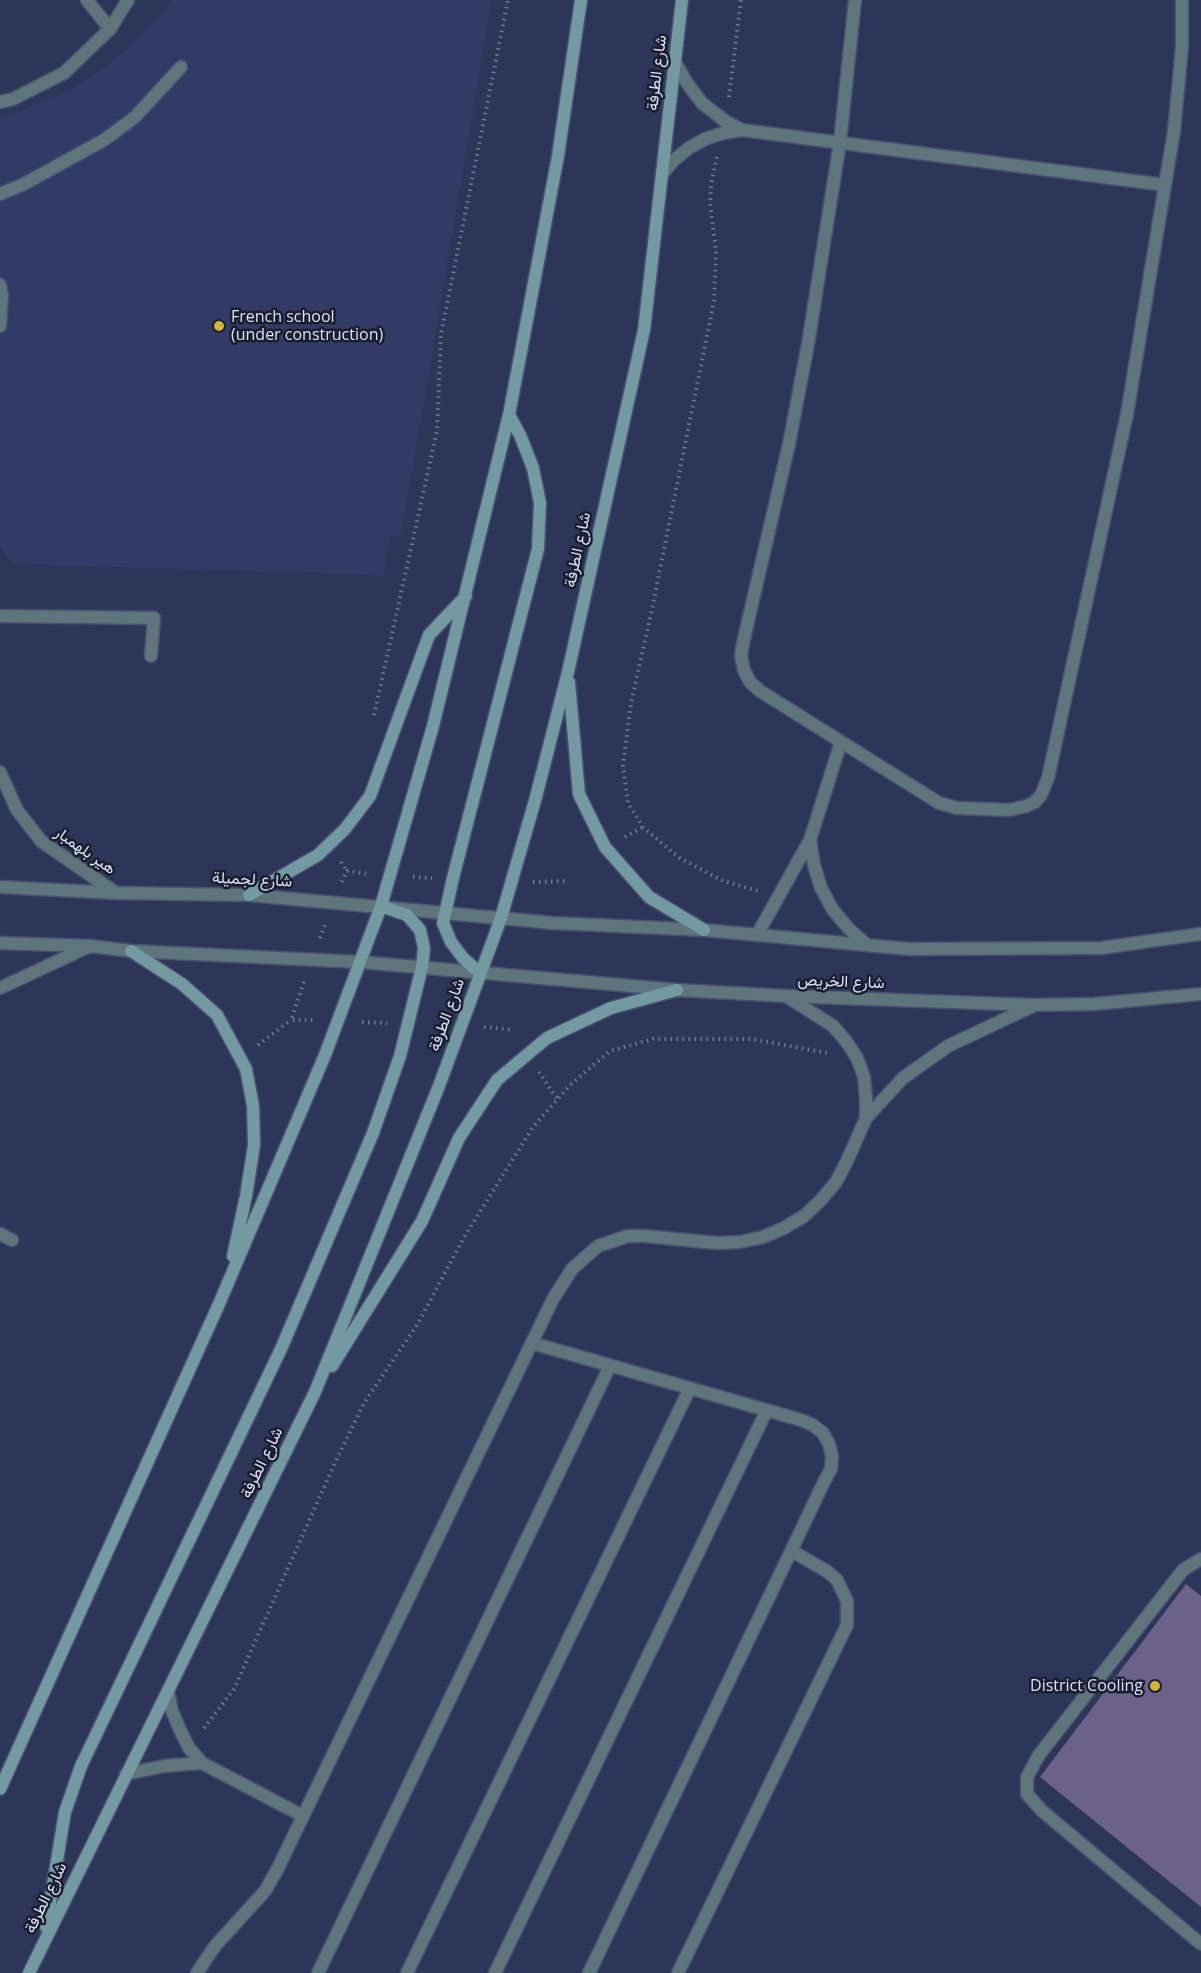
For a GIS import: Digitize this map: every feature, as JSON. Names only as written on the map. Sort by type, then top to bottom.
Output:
[{"type":"main road","points":[[0,1789],[219,1304],[325,1055],[381,906],[433,726],[509,415],[558,156],[581,0]]},
{"type":"main road","name":"شارع الطرفة","points":[[28,1973],[315,1392],[438,1086],[501,918],[537,797],[568,672],[644,330],[682,0]]},
{"type":"main road","points":[[480,973],[463,958],[451,942],[443,924],[444,912],[538,549],[540,502],[533,468],[509,415]]},
{"type":"main road","points":[[249,895],[318,855],[345,829],[370,796],[429,635],[466,595]]},
{"type":"main road","points":[[568,672],[579,794],[605,847],[649,897],[704,930]]},
{"type":"main road","points":[[44,1940],[65,1812],[81,1766],[281,1348],[334,1224],[400,1056],[422,967],[424,948],[420,930],[407,915],[381,906]]},
{"type":"main road","points":[[131,951],[182,984],[217,1015],[246,1069],[253,1106],[254,1145],[234,1251],[219,1304]]},
{"type":"main road","points":[[315,1392],[422,1221],[459,1138],[497,1080],[547,1038],[611,1008],[677,990]]},
{"type":"street","points":[[87,0],[110,29]]},
{"type":"street","points":[[0,102],[13,99],[64,73],[110,29],[128,0]]},
{"type":"street","points":[[855,0],[840,142],[806,355],[789,444],[741,656],[750,682],[760,691],[931,798],[948,806],[1018,809],[1035,802],[1041,795],[1048,778],[1127,414],[1180,90],[1182,0]]},
{"type":"street","points":[[675,62],[702,103],[724,127],[1166,185]]},
{"type":"street","points":[[0,194],[24,184],[104,140],[135,117],[181,67]]},
{"type":"street","points":[[662,174],[689,148],[724,127]]},
{"type":"street","points":[[0,285],[2,296],[0,326]]},
{"type":"street","points":[[0,616],[154,618],[151,656]]},
{"type":"street","points":[[757,935],[810,840],[841,742]]},
{"type":"street","name":"هير بلهمبار","points":[[0,772],[17,810],[42,841],[116,893]]},
{"type":"street","points":[[810,840],[821,888],[833,910],[867,945]]},
{"type":"street","name":"شارع لجميلة","points":[[0,887],[116,893],[249,895],[501,918]]},
{"type":"street","points":[[501,918],[704,930],[909,949],[1101,948],[1201,934]]},
{"type":"street","points":[[0,943],[360,962],[480,973]]},
{"type":"street","points":[[0,988],[90,946]]},
{"type":"street","name":"شارع الخريص","points":[[480,973],[677,990],[1035,1005],[1094,1004],[1201,994]]},
{"type":"street","points":[[786,996],[833,1026],[846,1041],[857,1058],[864,1077],[866,1118]]},
{"type":"street","points":[[197,1973],[215,1946],[265,1891],[277,1870],[556,1292],[572,1269],[598,1246],[628,1236],[717,1243],[740,1242],[763,1237],[784,1228],[804,1216],[836,1182],[866,1118],[884,1097],[925,1061],[972,1033],[1035,1005]]},
{"type":"street","points":[[0,1234],[12,1240]]},
{"type":"street","points":[[532,1343],[813,1425],[829,1444],[832,1456],[831,1469],[589,1973]]},
{"type":"street","points":[[318,1973],[610,1366]]},
{"type":"street","points":[[407,1973],[690,1388]]},
{"type":"street","points":[[495,1973],[767,1410]]},
{"type":"street","points":[[678,1973],[847,1625],[847,1601],[837,1580],[828,1572],[792,1551]]},
{"type":"street","points":[[1201,1559],[1183,1570],[1039,1755],[1027,1777],[1027,1794],[1041,1810],[1201,1944]]},
{"type":"street","points":[[168,1691],[172,1711],[189,1748],[202,1763],[303,1816]]},
{"type":"street","points":[[126,1774],[164,1766],[202,1763]]},
{"type":"path","points":[[373,717],[437,431],[441,334],[508,0]]},
{"type":"path","points":[[741,0],[734,70],[711,184],[710,204],[716,251],[714,301],[651,614],[630,703],[623,766],[628,803],[643,827],[678,857],[721,880],[778,897]]},
{"type":"path","points":[[241,1058],[291,1020]]},
{"type":"path","points":[[189,1748],[234,1689],[364,1403],[417,1325],[464,1239],[533,1127],[570,1084],[610,1051],[653,1039],[752,1039],[857,1058]]},
{"type":"path","points":[[526,1054],[557,1099]]},
{"type":"shaded area","name":"French school (under construction)","points":[[171,0],[492,0],[401,537],[390,536],[383,575],[12,564],[0,545],[0,116],[17,112],[73,89],[131,46],[160,16]]},
{"type":"building","name":"District Cooling","points":[[1186,1584],[1201,1596],[1201,1907],[1040,1777]]},
{"type":"place","name":"French school (under construction)","points":[[219,326]]},
{"type":"place","name":"District Cooling","points":[[1155,1686]]}]
